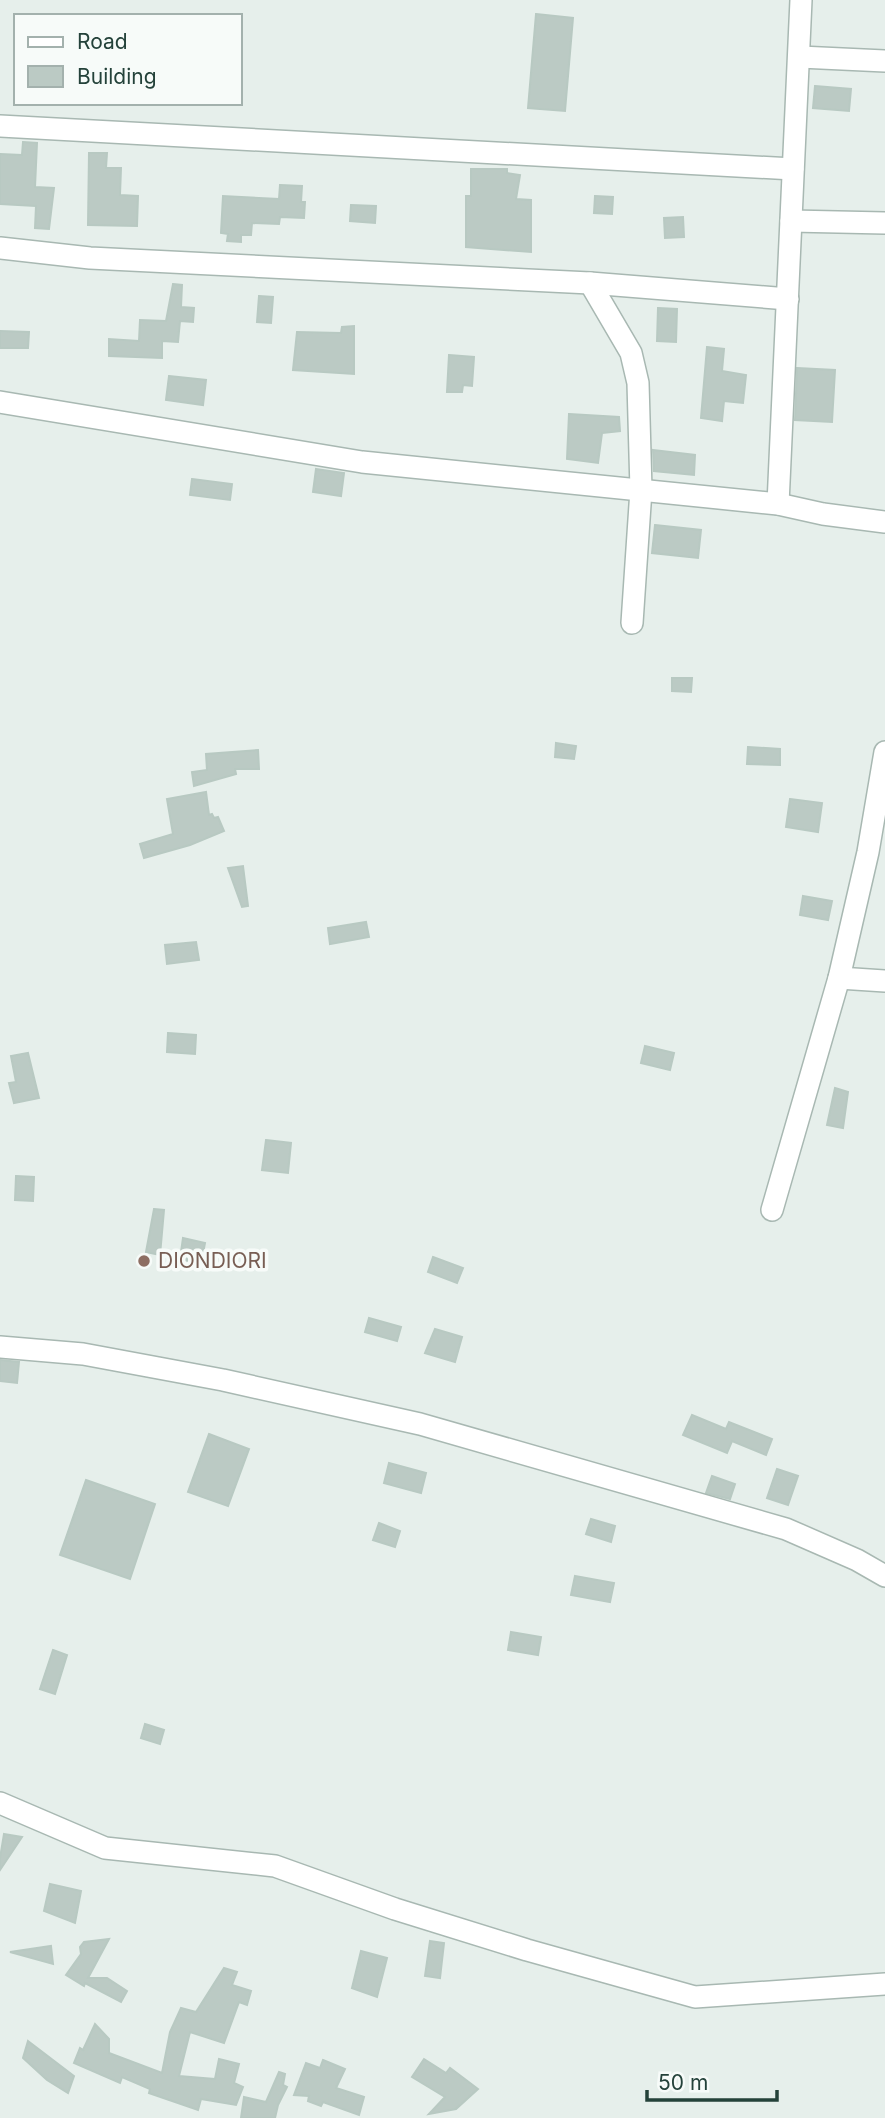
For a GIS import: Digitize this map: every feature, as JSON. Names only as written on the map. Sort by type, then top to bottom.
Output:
[{"type":"street","points":[[778,504],[801,0]]},
{"type":"street","points":[[800,57],[885,61]]},
{"type":"street","points":[[0,126],[793,169]]},
{"type":"street","points":[[791,221],[885,223]]},
{"type":"street","points":[[0,248],[90,258],[590,283],[788,299]]},
{"type":"street","points":[[590,283],[631,353],[638,383],[641,490],[632,623]]},
{"type":"street","points":[[0,402],[362,463],[778,504],[823,514],[885,522]]},
{"type":"street","points":[[772,1210],[839,978],[868,852],[885,752]]},
{"type":"street","points":[[839,978],[885,981]]},
{"type":"street","points":[[0,1347],[96,1356],[223,1380],[419,1424],[786,1529],[858,1560],[885,1576]]},
{"type":"street","points":[[0,1803],[105,1848],[275,1866],[527,1950],[695,1997],[885,1984]]},
{"type":"building","points":[[536,14],[573,18],[565,111],[528,108]]},
{"type":"building","points":[[815,86],[851,89],[849,111],[813,108]]},
{"type":"building","points":[[23,142],[37,143],[35,187],[54,188],[49,229],[35,228],[36,206],[0,204],[0,154],[22,155]]},
{"type":"building","points":[[89,153],[107,153],[106,168],[121,168],[120,195],[138,196],[137,226],[88,225]]},
{"type":"building","points":[[471,169],[507,169],[507,173],[520,175],[516,199],[531,200],[531,252],[466,247],[466,196],[471,196]]},
{"type":"building","points":[[280,185],[302,186],[304,218],[280,217],[279,224],[252,223],[251,235],[241,235],[241,242],[227,241],[228,234],[221,233],[223,196],[279,199]]},
{"type":"building","points":[[595,196],[613,197],[612,214],[594,213]]},
{"type":"building","points":[[351,205],[376,206],[375,223],[350,221]]},
{"type":"building","points":[[683,217],[684,237],[665,238],[664,218]]},
{"type":"building","points":[[173,284],[182,285],[181,307],[194,308],[193,322],[180,321],[178,342],[162,341],[162,358],[109,356],[109,339],[139,341],[140,320],[166,321]]},
{"type":"building","points":[[259,296],[273,297],[271,323],[257,322]]},
{"type":"building","points":[[658,308],[677,309],[676,342],[657,341]]},
{"type":"building","points":[[354,326],[354,374],[293,370],[297,332],[341,333],[342,327]]},
{"type":"building","points":[[0,331],[29,332],[28,348],[0,348]]},
{"type":"building","points":[[707,347],[724,349],[722,371],[746,375],[743,403],[724,401],[722,421],[701,418]]},
{"type":"building","points":[[449,355],[474,357],[472,386],[463,385],[462,392],[447,392]]},
{"type":"building","points":[[797,368],[835,370],[832,422],[795,420]]},
{"type":"building","points":[[169,376],[206,380],[203,405],[166,400]]},
{"type":"building","points":[[569,414],[619,417],[620,431],[602,433],[598,463],[567,459]]},
{"type":"building","points":[[653,450],[695,455],[694,475],[654,471]]},
{"type":"building","points":[[316,469],[344,473],[341,496],[313,492]]},
{"type":"building","points":[[192,479],[232,484],[230,500],[190,495]]},
{"type":"building","points":[[655,525],[701,530],[698,558],[652,553]]},
{"type":"building","points":[[672,678],[692,678],[691,692],[672,691]]},
{"type":"building","points":[[556,743],[576,746],[574,759],[555,757]]},
{"type":"building","points":[[748,747],[780,749],[780,765],[747,764]]},
{"type":"building","points":[[258,750],[259,769],[235,769],[236,774],[194,786],[192,772],[207,770],[206,754]]},
{"type":"building","points":[[206,792],[209,815],[218,817],[224,831],[190,845],[144,858],[140,844],[173,834],[167,799]]},
{"type":"building","points":[[790,799],[822,803],[818,832],[786,827]]},
{"type":"building","points":[[243,866],[248,906],[242,907],[228,868]]},
{"type":"building","points":[[803,896],[832,901],[828,920],[800,915]]},
{"type":"building","points":[[366,922],[369,937],[330,944],[328,928]]},
{"type":"building","points":[[196,942],[199,960],[167,964],[165,945]]},
{"type":"building","points":[[168,1033],[196,1035],[195,1054],[167,1052]]},
{"type":"building","points":[[645,1046],[674,1053],[670,1070],[641,1063]]},
{"type":"building","points":[[28,1053],[39,1098],[14,1103],[9,1083],[16,1082],[11,1056]]},
{"type":"building","points":[[835,1088],[848,1092],[843,1128],[827,1125]]},
{"type":"building","points":[[266,1140],[291,1143],[288,1173],[262,1170]]},
{"type":"building","points":[[16,1176],[34,1177],[33,1201],[15,1200]]},
{"type":"building","points":[[154,1209],[164,1210],[160,1255],[146,1252]]},
{"type":"building","points":[[183,1238],[205,1243],[201,1264],[180,1259]]},
{"type":"building","points":[[433,1257],[463,1268],[457,1283],[428,1272]]},
{"type":"building","points":[[369,1318],[401,1327],[397,1341],[365,1332]]},
{"type":"building","points":[[435,1329],[462,1337],[455,1362],[425,1353]]},
{"type":"building","points":[[0,1360],[19,1362],[17,1383],[0,1381]]},
{"type":"building","points":[[692,1415],[726,1429],[729,1422],[772,1439],[766,1455],[732,1441],[727,1453],[683,1435]]},
{"type":"building","points":[[209,1434],[249,1449],[228,1506],[188,1492]]},
{"type":"building","points":[[389,1463],[426,1473],[421,1493],[384,1483]]},
{"type":"building","points":[[777,1469],[798,1476],[788,1505],[767,1498]]},
{"type":"building","points":[[712,1476],[735,1484],[730,1499],[706,1493]]},
{"type":"building","points":[[86,1480],[155,1504],[130,1579],[60,1555]]},
{"type":"building","points":[[591,1519],[615,1526],[611,1542],[586,1534]]},
{"type":"building","points":[[379,1523],[400,1531],[395,1547],[373,1540]]},
{"type":"building","points":[[575,1576],[614,1583],[610,1602],[571,1595]]},
{"type":"building","points":[[511,1632],[541,1637],[538,1655],[508,1650]]},
{"type":"building","points":[[53,1650],[67,1655],[55,1694],[40,1689]]},
{"type":"building","points":[[145,1724],[164,1730],[160,1744],[141,1738]]},
{"type":"building","points":[[4,1834],[22,1837],[0,1870],[0,1858]]},
{"type":"building","points":[[50,1884],[81,1891],[75,1923],[44,1911]]},
{"type":"building","points":[[109,1939],[88,1978],[107,1978],[127,1991],[121,2002],[66,1975],[81,1954],[80,1947],[84,1942]]},
{"type":"building","points":[[430,1941],[444,1943],[440,1978],[425,1976]]},
{"type":"building","points":[[51,1946],[53,1964],[10,1952]]},
{"type":"building","points":[[361,1951],[387,1958],[377,1997],[352,1988]]},
{"type":"building","points":[[224,1968],[237,1972],[232,1985],[251,1991],[247,2005],[239,2002],[224,2043],[190,2032],[179,2076],[215,2079],[219,2059],[239,2064],[234,2083],[243,2087],[236,2105],[201,2099],[198,2110],[149,2093],[150,2089],[122,2077],[120,2083],[74,2063],[95,2024],[109,2039],[109,2053],[162,2073],[170,2032],[181,2008],[196,2012]]},
{"type":"building","points":[[28,2041],[74,2076],[68,2093],[47,2080],[23,2058]]},
{"type":"building","points":[[424,2059],[446,2073],[450,2068],[478,2089],[456,2109],[429,2114],[445,2097],[412,2077]]},
{"type":"building","points":[[323,2060],[345,2069],[336,2088],[364,2097],[359,2115],[323,2102],[321,2106],[308,2101],[309,2096],[294,2095],[306,2063],[320,2068]]},
{"type":"building","points":[[279,2072],[285,2074],[283,2085],[287,2087],[275,2118],[241,2118],[244,2097],[266,2102]]},
{"type":"place","name":"DIONDIORI","points":[[144,1261]]}]
